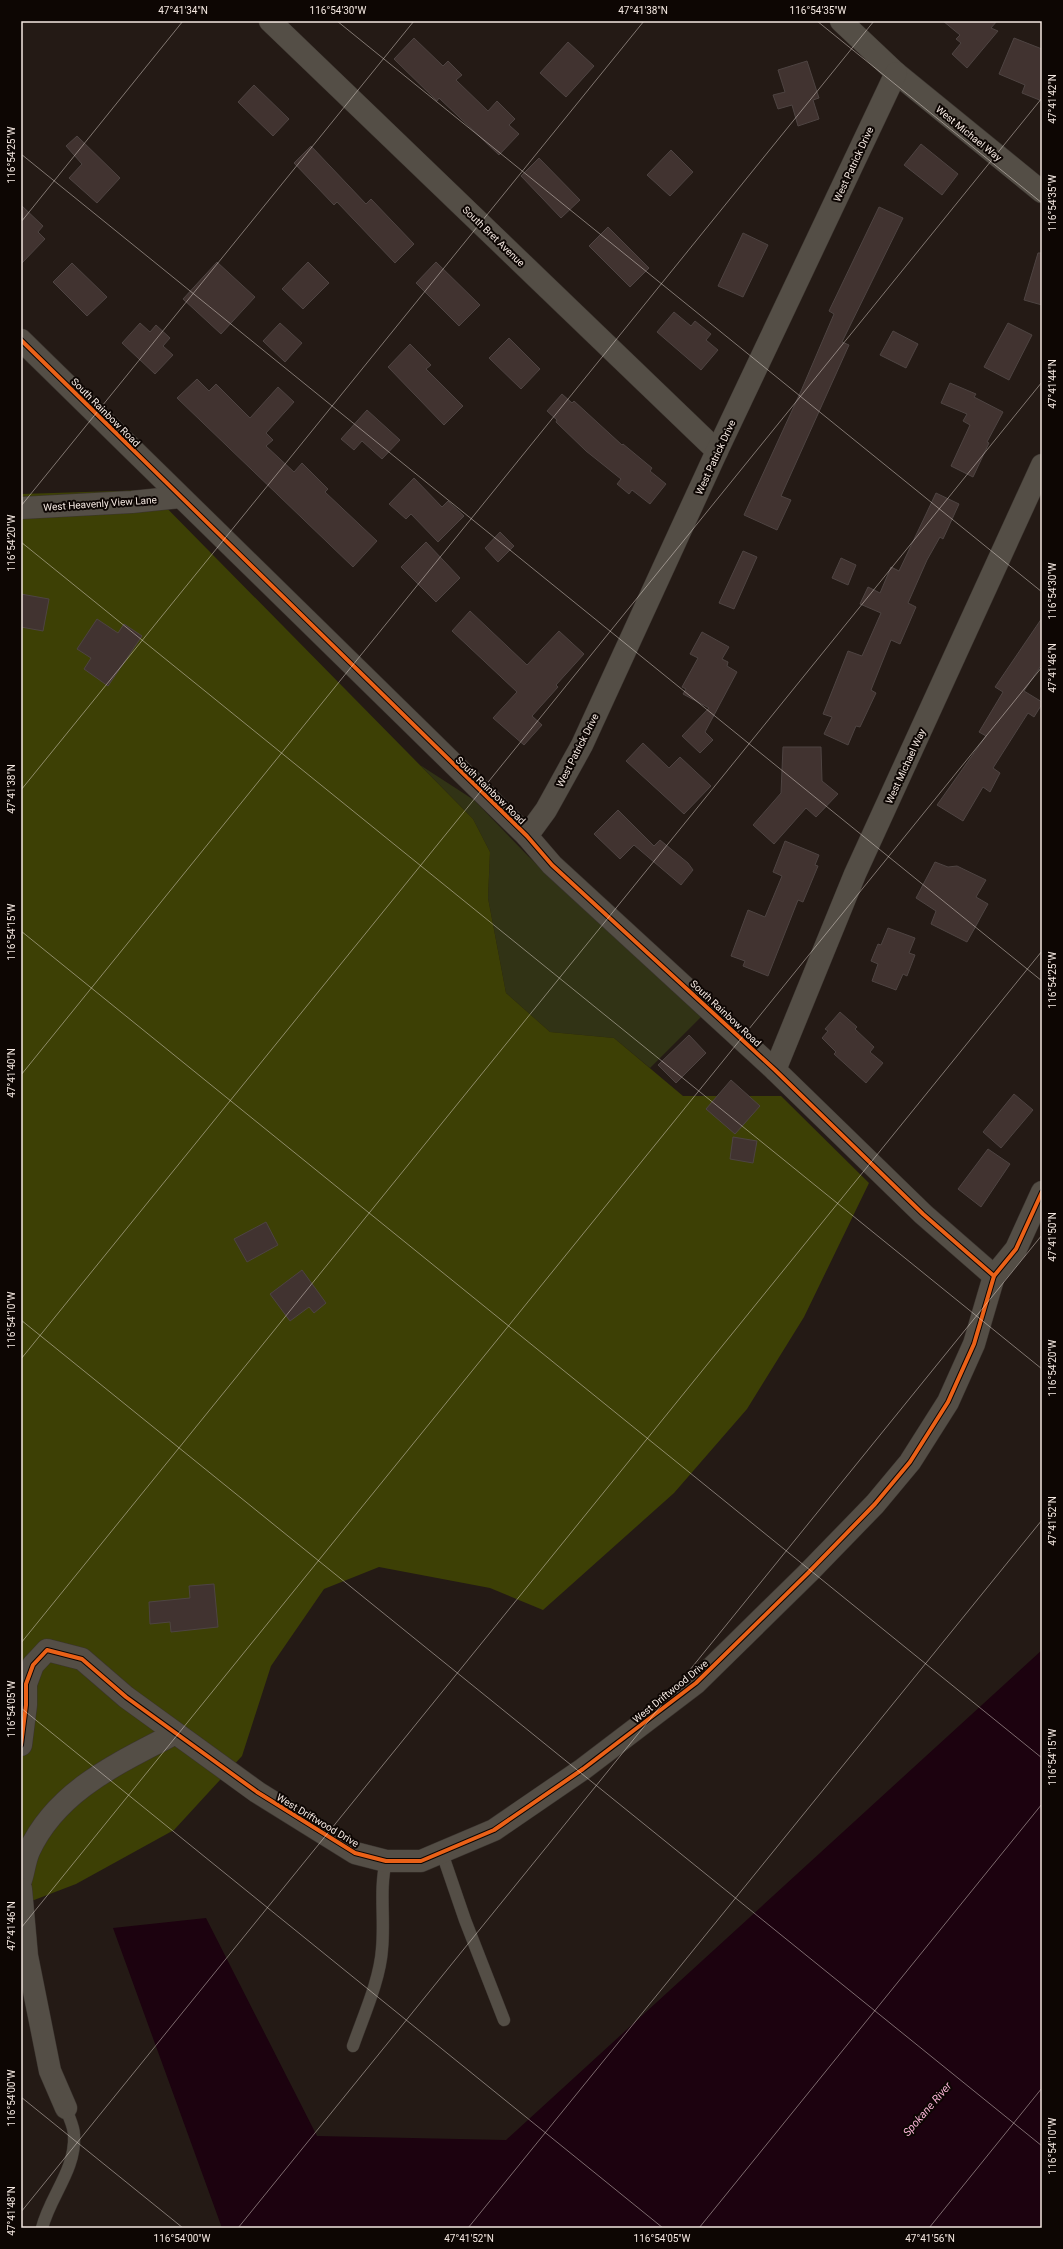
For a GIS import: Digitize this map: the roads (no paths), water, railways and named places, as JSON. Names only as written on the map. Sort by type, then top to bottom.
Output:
[{"type":"street","name":"South Bret Avenue","points":[[270,21],[717,451]]},
{"type":"street","name":"West Michael Way","points":[[841,21],[896,74],[1042,192]]},
{"type":"street","name":"West Patrick Drive","points":[[527,836],[546,810],[582,745],[717,451],[896,74]]},
{"type":"street","name":"South Rainbow Road","points":[[21,340],[527,836],[552,865],[775,1070],[923,1214],[994,1276]]},
{"type":"street","name":"West Michael Way","points":[[775,1070],[855,874],[1042,465]]},
{"type":"street","name":"West Heavenly View Lane","points":[[21,508],[132,502],[180,497]]},
{"type":"street","name":"West Driftwood Drive","points":[[21,1745],[26,1705],[26,1684],[33,1665],[47,1650],[82,1660],[126,1697],[174,1734],[257,1792],[290,1811],[314,1829],[355,1852],[386,1860],[421,1861],[494,1830],[595,1760],[696,1683],[808,1573],[875,1504],[910,1462],[948,1402],[974,1344],[994,1276],[1016,1249],[1042,1192]]},
{"type":"street","points":[[21,1880],[29,1851],[44,1826],[64,1800],[86,1782],[174,1734]]},
{"type":"street","points":[[21,1890],[27,1956],[50,2071],[66,2108]]},
{"type":"lane","points":[[442,1853],[465,1920],[504,2020]]},
{"type":"lane","points":[[353,2046],[373,1989],[382,1950],[383,1875],[386,1860]]},
{"type":"lane","points":[[42,2228],[45,2218],[69,2168],[74,2135],[66,2108]]},
{"type":"water","name":"Spokane River","points":[[1042,1650],[1042,2228],[222,2228],[113,1928],[206,1918],[317,2136],[506,2140]]}]
